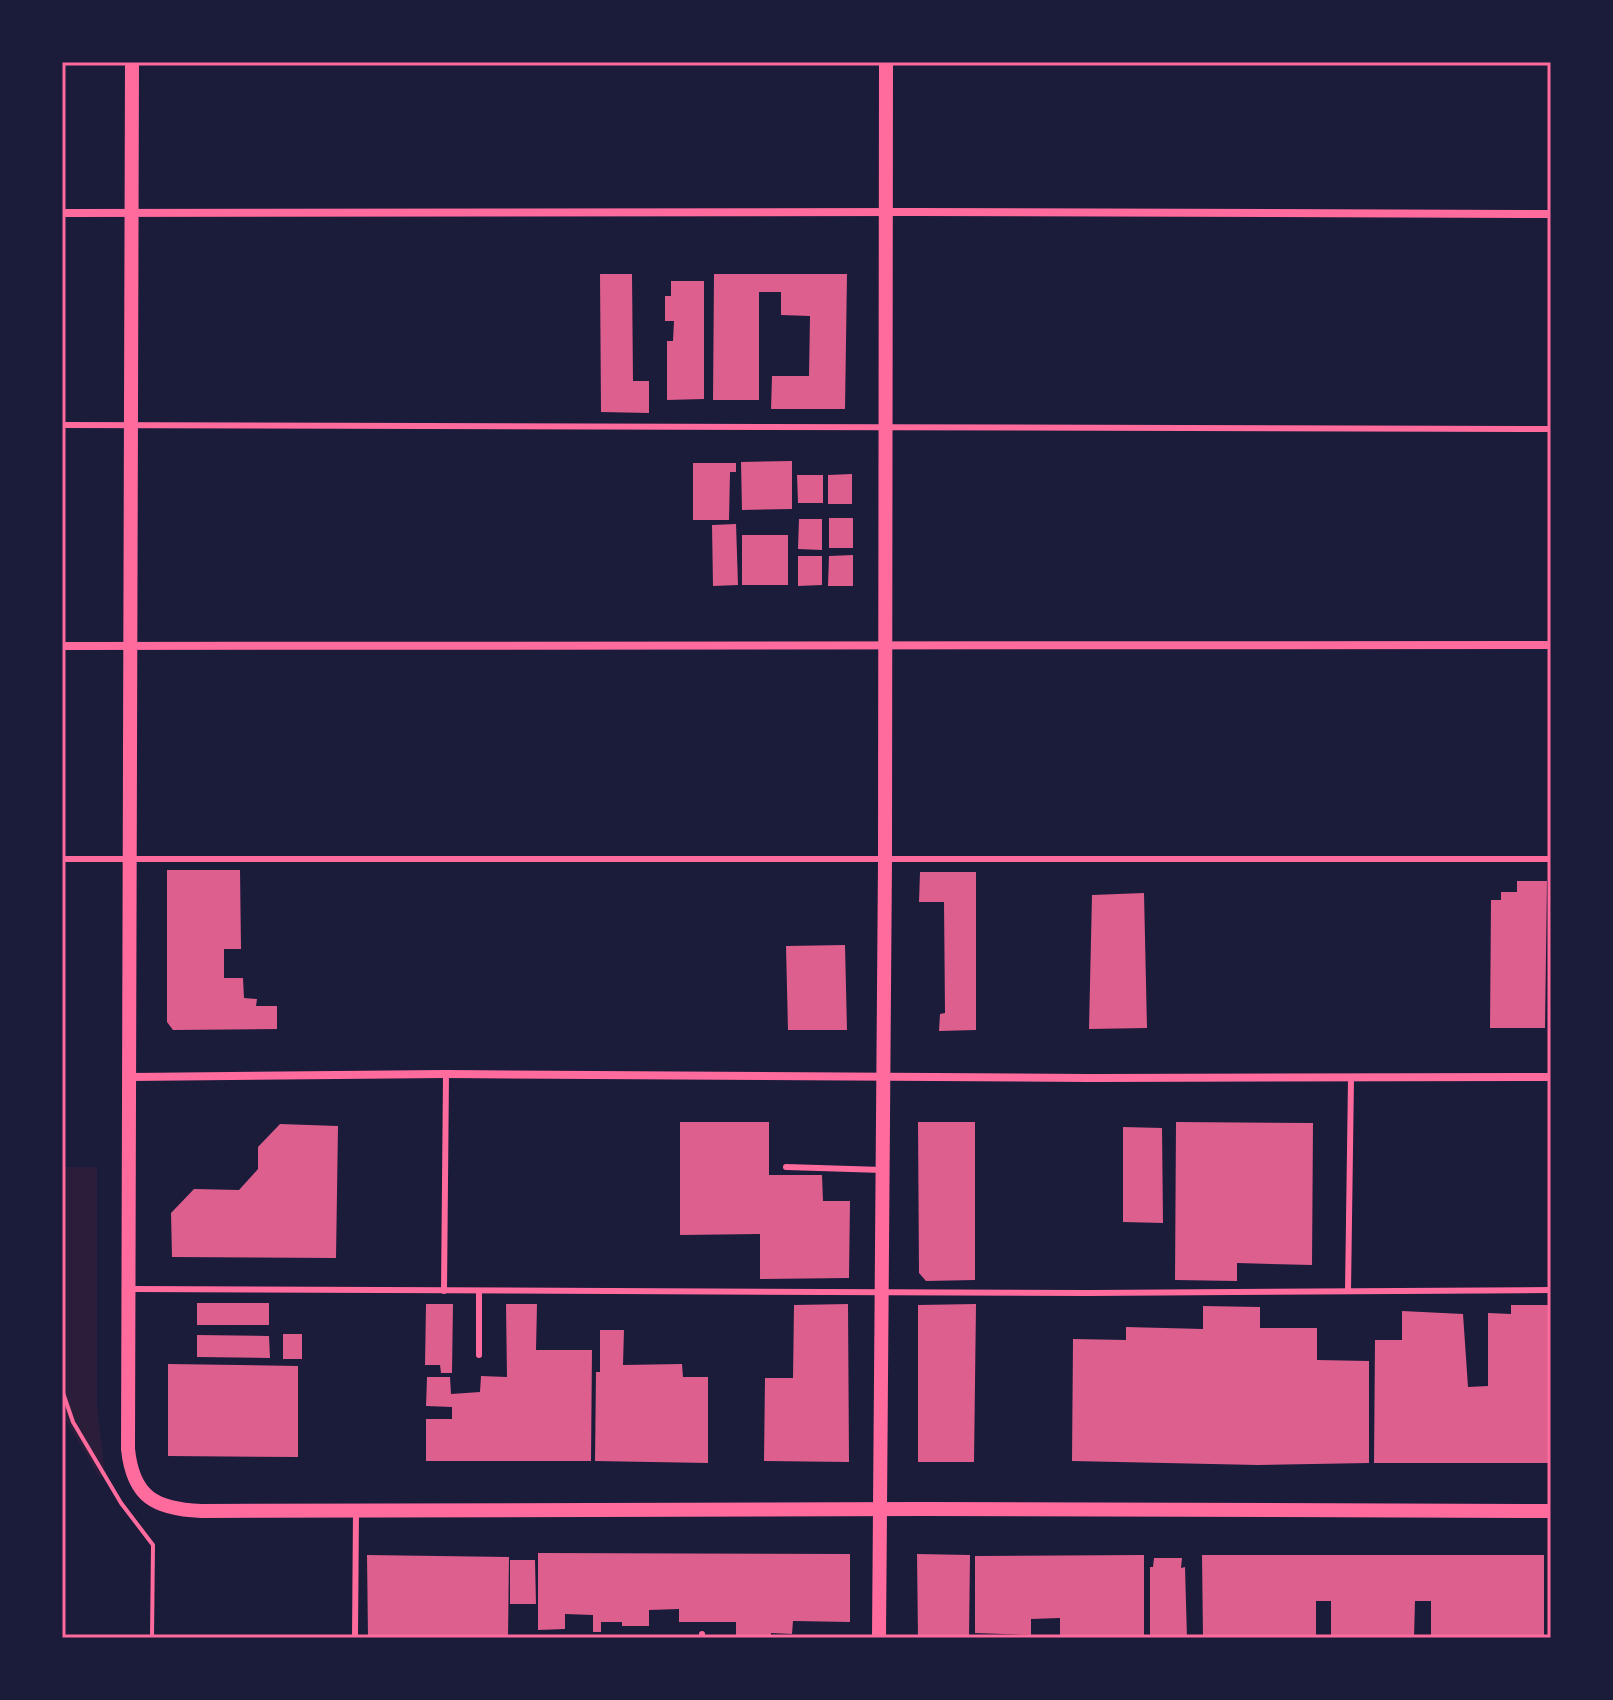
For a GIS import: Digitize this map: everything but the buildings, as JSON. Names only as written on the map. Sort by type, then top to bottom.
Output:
[{"type":"street","points":[[132,62],[129,1289],[130,1471],[139,1490],[152,1501],[185,1511],[1551,1511]]},
{"type":"street","points":[[879,1638],[885,860],[886,62]]},
{"type":"street","points":[[62,213],[1551,214]]},
{"type":"street","points":[[62,646],[1551,645]]},
{"type":"street","points":[[130,1077],[446,1074],[1351,1079],[1551,1077]]},
{"type":"lane","points":[[62,425],[1551,429]]},
{"type":"lane","points":[[62,859],[1551,859]]},
{"type":"lane","points":[[444,1291],[446,1074]]},
{"type":"lane","points":[[1348,1291],[1351,1079]]},
{"type":"lane","points":[[786,1167],[883,1170]]},
{"type":"lane","points":[[129,1289],[881,1292],[1551,1290]]},
{"type":"lane","points":[[479,1291],[479,1355]]},
{"type":"lane","points":[[355,1638],[356,1509]]},
{"type":"path","points":[[62,1390],[73,1422],[113,1490],[153,1545],[152,1638]]},
{"type":"shaded area","points":[[62,1167],[97,1167],[97,1407],[105,1473],[100,1478],[62,1414]]}]
